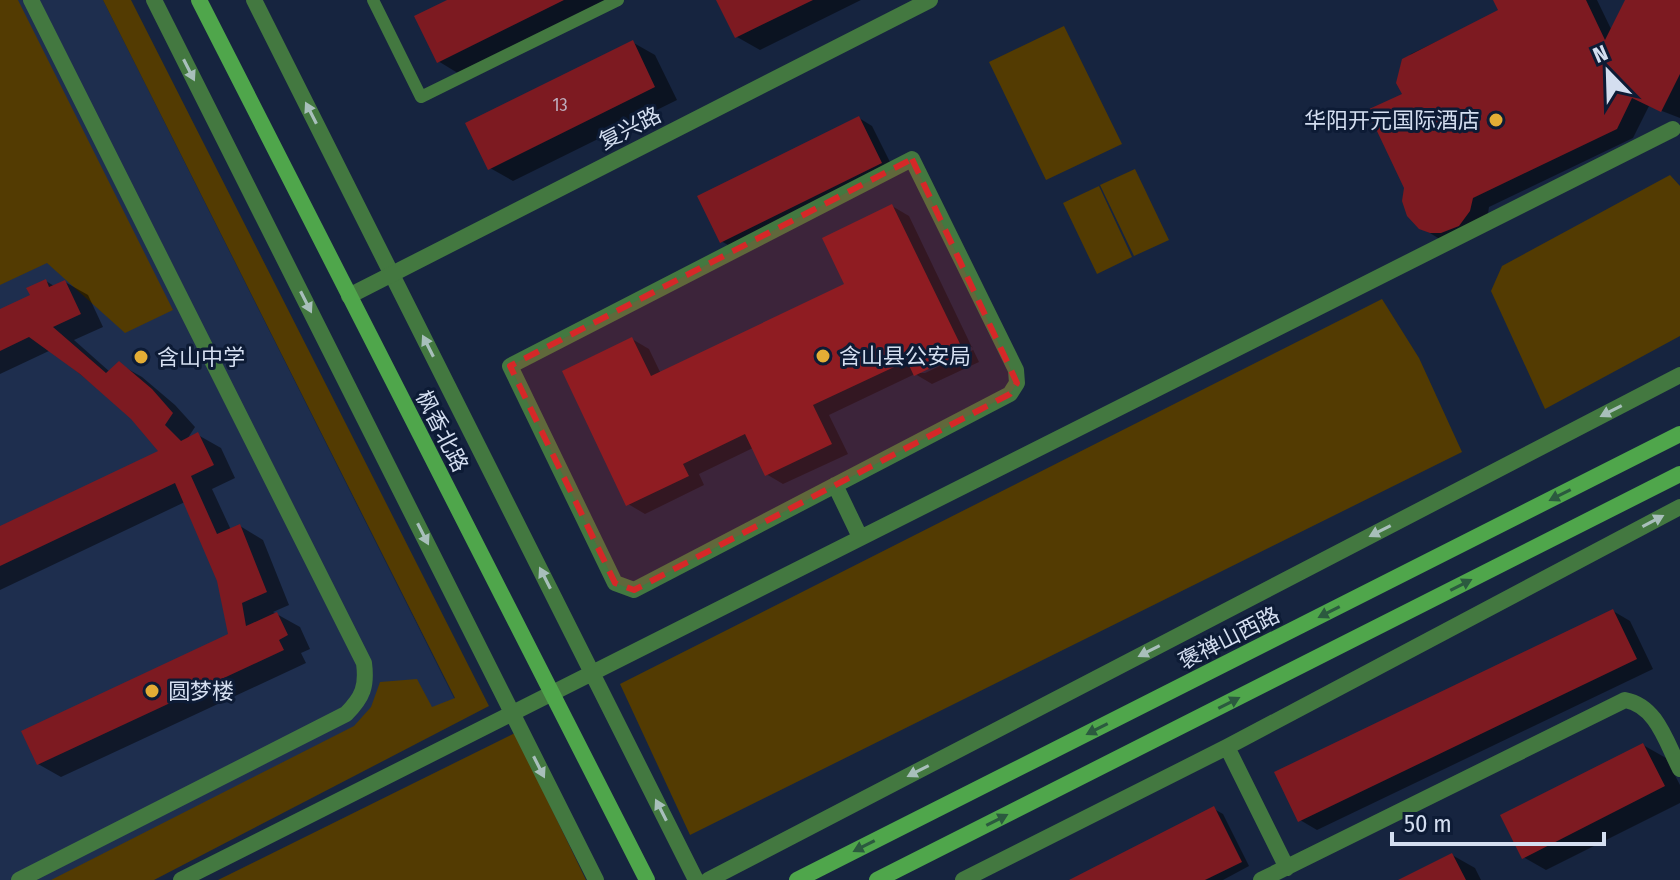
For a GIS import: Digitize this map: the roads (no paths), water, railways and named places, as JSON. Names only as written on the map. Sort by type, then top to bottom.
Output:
[{"type":"main road","name":"枫香北路","points":[[199,0],[647,880]]},
{"type":"main road","name":"褒禅山西路","points":[[797,880],[1680,434]]},
{"type":"main road","points":[[877,880],[1680,474]]},
{"type":"street","points":[[19,880],[346,714],[360,700],[367,682],[364,663],[31,0]]},
{"type":"street","points":[[154,0],[596,880]]},
{"type":"street","points":[[254,0],[696,880]]},
{"type":"street","name":"复兴路","points":[[349,296],[930,0]]},
{"type":"street","points":[[181,880],[1673,129]]},
{"type":"street","points":[[912,159],[1016,370],[1017,383],[1010,394],[835,485],[634,590],[615,583],[510,366],[912,159]]},
{"type":"street","points":[[708,880],[1680,375]]},
{"type":"street","points":[[835,485],[860,537]]},
{"type":"street","points":[[963,880],[1227,747],[1680,507]]},
{"type":"street","points":[[1261,880],[1625,700],[1641,703],[1652,713],[1680,769]]},
{"type":"street","points":[[1227,747],[1287,868]]},
{"type":"lane","points":[[373,0],[421,97],[618,0]]},
{"type":"place","name":"华阳开元国际酒店","points":[[1496,120]]},
{"type":"place","name":"含山县公安局","points":[[823,356]]},
{"type":"place","name":"含山中学","points":[[141,357]]},
{"type":"place","name":"圆梦楼","points":[[152,691]]}]
